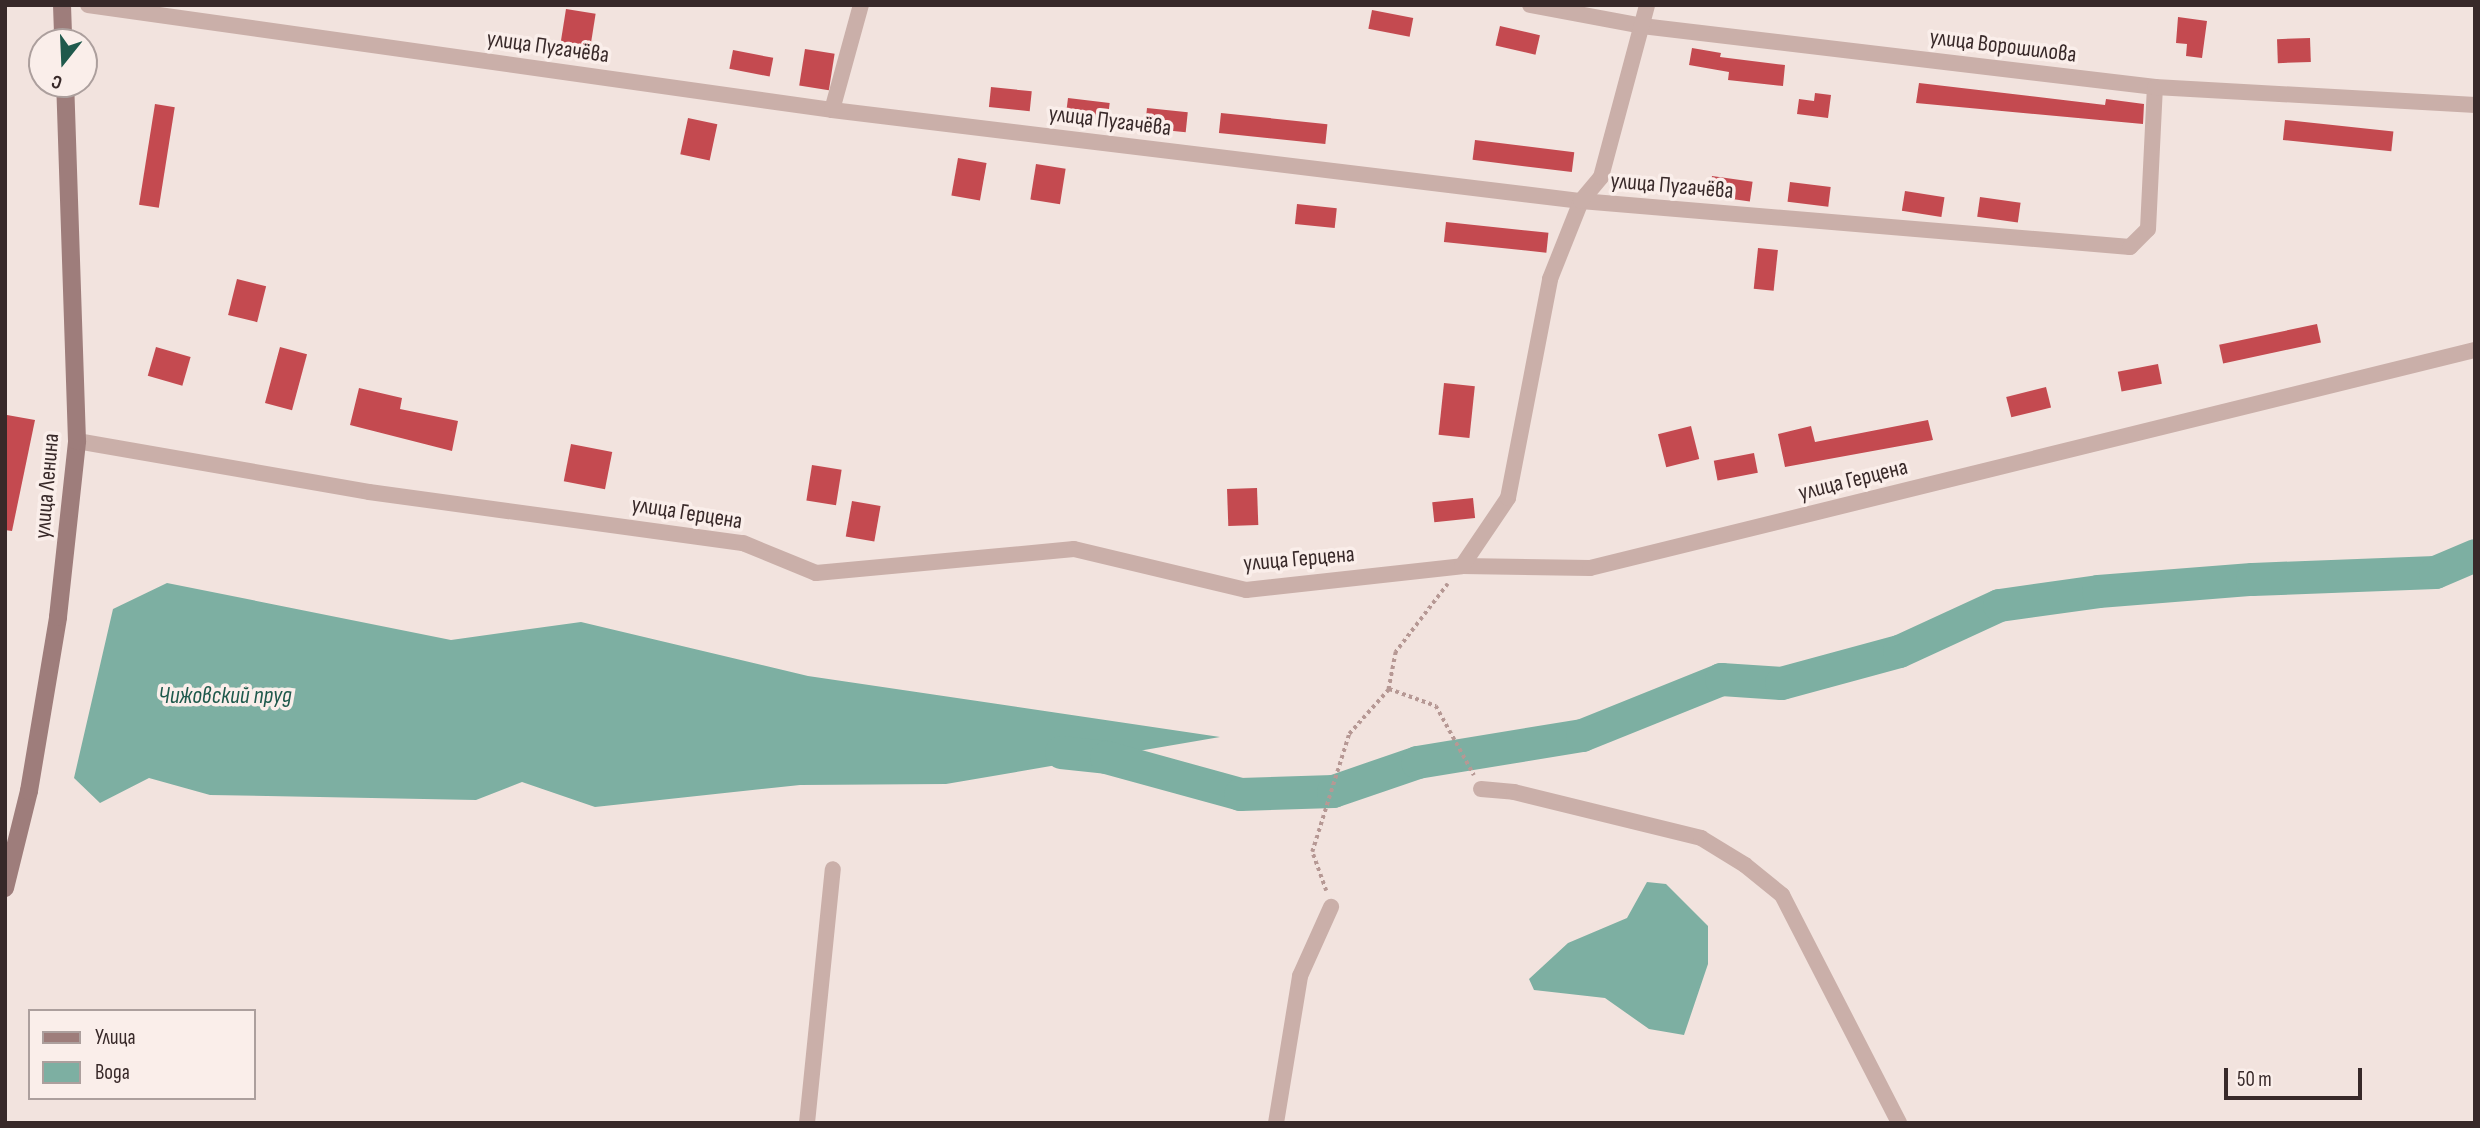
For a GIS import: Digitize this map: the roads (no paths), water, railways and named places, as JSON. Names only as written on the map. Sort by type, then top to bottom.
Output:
[{"type":"main road","points":[[62,5],[63,28]]},
{"type":"main road","name":"улица Ленина","points":[[5,888],[29,791],[58,617],[77,441],[65,98]]},
{"type":"street","name":"улица Пугачёва","points":[[88,5],[832,110],[1581,201],[2130,247],[2148,229],[2155,86]]},
{"type":"street","points":[[832,110],[861,5]]},
{"type":"street","name":"улица Ворошилова","points":[[1530,5],[1642,26],[2155,86],[2475,105]]},
{"type":"street","points":[[1462,566],[1508,498],[1550,279],[1581,201],[1601,177],[1647,5]]},
{"type":"street","name":"улица Герцена","points":[[77,441],[369,492],[743,542],[816,573],[1074,549],[1246,590],[1462,566],[1590,568],[2475,350]]},
{"type":"street","points":[[1481,789],[1514,792],[1701,838],[1745,864],[1782,895],[1899,1123]]},
{"type":"street","points":[[807,1123],[833,869]]},
{"type":"street","points":[[1276,1123],[1300,976],[1331,907]]},
{"type":"water","name":"Чижовский пруд","points":[[167,583],[451,640],[581,622],[808,676],[1220,737],[946,784],[800,785],[595,807],[522,782],[476,800],[210,795],[149,778],[100,803],[74,778],[113,609]]},
{"type":"water","points":[[1647,882],[1666,884],[1708,926],[1708,964],[1684,1035],[1649,1029],[1605,998],[1534,990],[1529,979],[1568,943],[1627,918]]},
{"type":"waterway","points":[[1061,752],[1106,757],[1240,794],[1333,791],[1417,762],[1582,735],[1721,679],[1781,683],[1899,651],[1999,605],[2098,591],[2252,579],[2435,572],[2475,555]]}]
